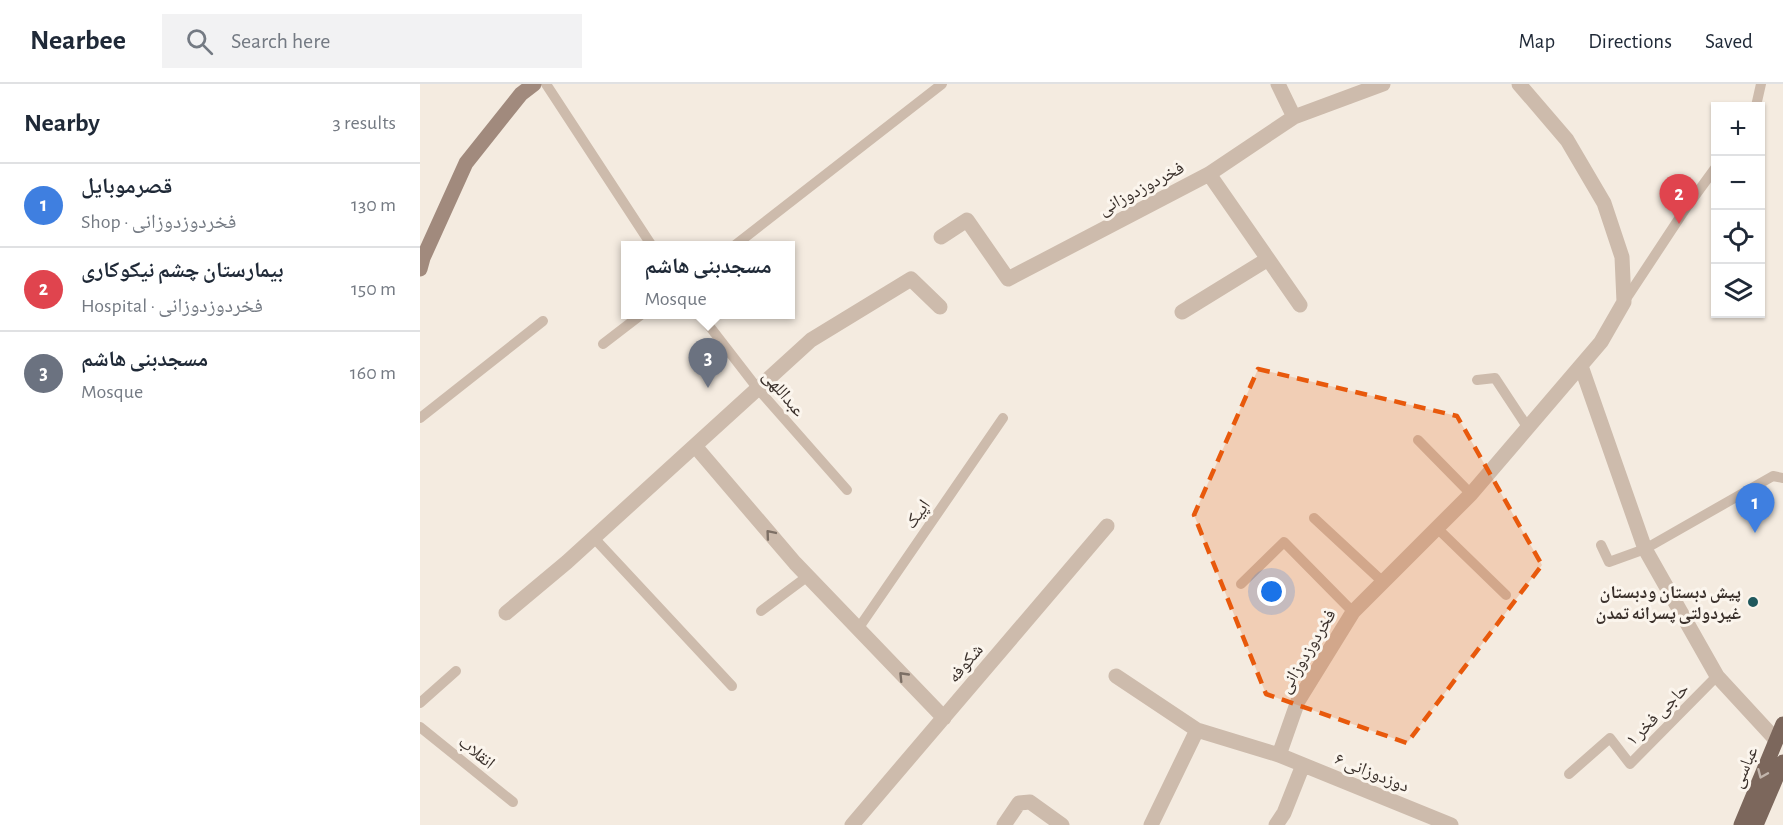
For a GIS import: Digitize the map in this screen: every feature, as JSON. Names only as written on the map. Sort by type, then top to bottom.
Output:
[{"type":"main road","name":"عباسى","points":[[1741,825],[1783,724]]},
{"type":"main road","name":"عباسى","points":[[1756,825],[1783,762]]},
{"type":"street","points":[[420,269],[466,163],[521,94],[534,84]]},
{"type":"street","points":[[1278,84],[1294,117]]},
{"type":"street","name":"فخردوزدوزانی","points":[[941,237],[968,220],[1008,279],[1209,174],[1294,117],[1383,84]]},
{"type":"street","points":[[1519,84],[1568,140],[1604,203],[1622,257],[1624,302]]},
{"type":"street","points":[[1209,174],[1300,305]]},
{"type":"street","points":[[1182,312],[1268,259]]},
{"type":"street","points":[[506,613],[594,538],[811,340],[911,279],[940,308]]},
{"type":"street","name":"فخردوزدوزانی","points":[[1279,754],[1298,701],[1353,612],[1471,494],[1581,366],[1600,342],[1624,302]]},
{"type":"street","points":[[1581,366],[1645,549],[1717,676],[1776,740]]},
{"type":"street","points":[[695,446],[808,576],[944,718]]},
{"type":"street","name":"شکوفه","points":[[859,823],[944,718],[1107,526]]},
{"type":"street","name":"دوزدوزانی ۶","points":[[1116,676],[1197,730],[1279,754],[1451,825]]},
{"type":"street","points":[[1152,825],[1197,730]]},
{"type":"street","points":[[1276,825],[1284,813],[1303,765]]},
{"type":"street","points":[[1004,825],[1019,803],[1030,802],[1062,825]]},
{"type":"lane","points":[[546,84],[649,241]]},
{"type":"lane","points":[[922,84],[929,94]]},
{"type":"lane","points":[[740,241],[942,84]]},
{"type":"lane","points":[[1757,102],[1761,84]]},
{"type":"lane","points":[[1624,302],[1711,174]]},
{"type":"lane","points":[[603,344],[637,319]]},
{"type":"lane","name":"عبداللهی","points":[[703,319],[758,389],[847,490]]},
{"type":"lane","points":[[420,418],[543,321]]},
{"type":"lane","points":[[1477,380],[1495,378],[1528,428]]},
{"type":"lane","name":"اپیک","points":[[858,629],[1004,418]]},
{"type":"lane","points":[[1418,440],[1471,494]]},
{"type":"lane","points":[[1601,545],[1609,562],[1645,549],[1773,476],[1783,478]]},
{"type":"lane","points":[[1314,518],[1383,582]]},
{"type":"lane","points":[[1437,528],[1506,594]]},
{"type":"lane","points":[[594,538],[732,686]]},
{"type":"lane","points":[[1241,584],[1284,542],[1353,612]]},
{"type":"lane","points":[[761,611],[808,576]]},
{"type":"lane","points":[[420,703],[456,671]]},
{"type":"lane","name":"حاجی فخر ۱","points":[[1569,774],[1610,738],[1630,764],[1717,676]]},
{"type":"lane","name":"انقلاب","points":[[420,727],[513,802]]},
{"type":"highlighted area","points":[[1258,369],[1457,416],[1542,565],[1407,743],[1266,694],[1194,515]]},
{"type":"place","name":"بیمارستان چشم نیکوکاری","points":[[1679,224]]},
{"type":"place","name":"مسجدبنی هاشم","points":[[708,388]]},
{"type":"place","name":"قصرموبایل","points":[[1755,533]]},
{"type":"place","name":"پیش دبستان ودبستان غیردولتی پسرانه تمدن","points":[[1753,602]]}]
